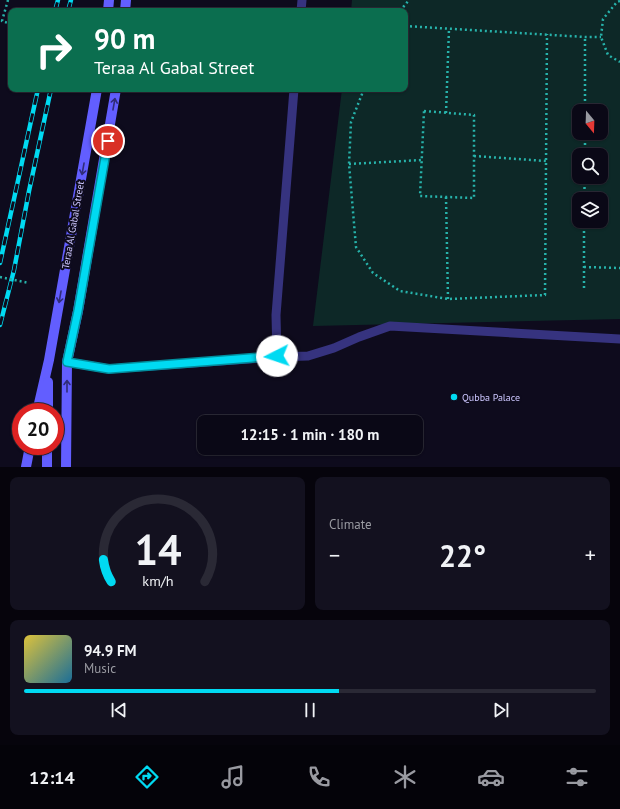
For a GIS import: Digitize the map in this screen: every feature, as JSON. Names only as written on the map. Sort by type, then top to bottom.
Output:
[{"type":"main road","name":"Teraa Al Gabal Street","points":[[39,403],[49,360],[96,92]]},
{"type":"main road","name":"Teraa Al Gabal Street","points":[[66,467],[67,362],[78,311],[115,92]]},
{"type":"main road","name":"Teraa Al Gabal Street","points":[[48,403],[49,360]]},
{"type":"main road","points":[[26,467],[28,455]]},
{"type":"main road","points":[[47,455],[47,467]]},
{"type":"lane","points":[[277,356],[276,315],[294,92]]},
{"type":"lane","points":[[67,362],[109,369],[277,356],[308,356],[334,348],[390,326],[620,339]]},
{"type":"path","points":[[8,0],[2,21],[8,23]]},
{"type":"path","points":[[402,8],[409,0]]},
{"type":"path","points":[[620,1],[617,2],[603,19],[600,37],[608,55],[620,62]]},
{"type":"path","points":[[408,26],[600,37]]},
{"type":"path","points":[[446,113],[449,29]]},
{"type":"path","points":[[363,92],[351,122],[348,164],[356,247],[373,273],[400,291],[448,299],[545,295],[547,34]]},
{"type":"path","points":[[585,37],[585,104]]},
{"type":"path","points":[[424,111],[474,115],[474,156],[474,198],[420,196],[424,111]]},
{"type":"path","points":[[474,156],[546,161]]},
{"type":"path","points":[[348,164],[422,160]]},
{"type":"path","points":[[446,197],[448,299]]},
{"type":"path","points":[[584,228],[584,288]]},
{"type":"path","points":[[584,267],[620,268]]},
{"type":"path","points":[[0,277],[29,283]]},
{"type":"green space","points":[[352,0],[620,0],[620,319],[313,326],[342,92],[408,92],[408,8],[351,8]]},
{"type":"railway","points":[[56,8],[58,0]]},
{"type":"railway","points":[[69,8],[71,0]]},
{"type":"railway","points":[[0,263],[37,92]]},
{"type":"railway","points":[[0,325],[14,270],[50,92]]},
{"type":"place","name":"Qubba Palace","points":[[454,397]]},
{"type":"route","points":[[108,141],[78,311],[67,362],[109,369],[277,356]]}]
